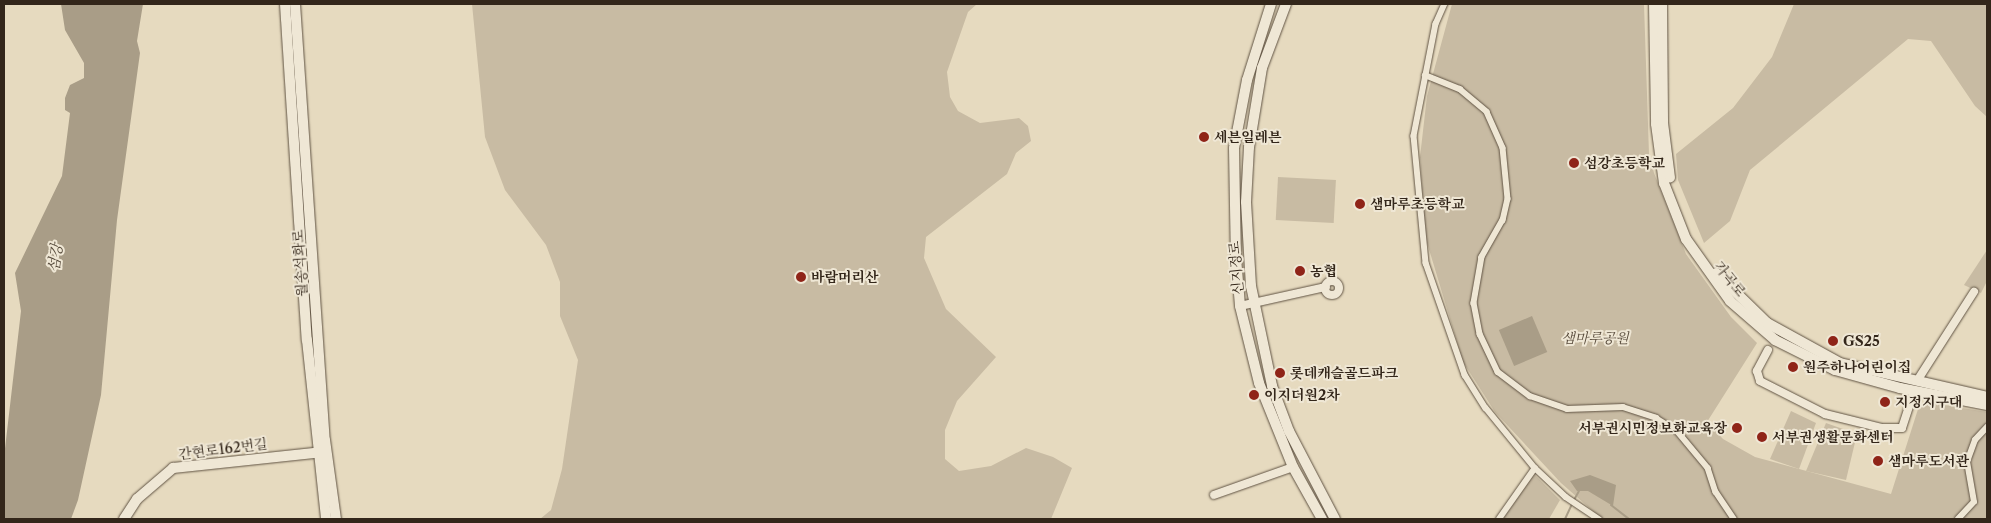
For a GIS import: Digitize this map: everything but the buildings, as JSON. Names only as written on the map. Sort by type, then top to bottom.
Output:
[{"type":"street","name":"월송석화로","points":[[286,4],[322,452],[336,519]]},
{"type":"street","name":"월송석화로","points":[[295,4],[326,519]]},
{"type":"street","name":"신지정로","points":[[1272,4],[1247,80],[1234,148],[1232,206],[1240,306],[1258,383],[1293,467],[1322,519]]},
{"type":"street","name":"신지정로","points":[[1286,4],[1262,68],[1249,146],[1246,223],[1253,304],[1272,386],[1304,462],[1335,519]]},
{"type":"street","points":[[1445,4],[1425,75],[1414,136],[1426,263],[1465,374],[1535,468],[1566,498],[1599,519]]},
{"type":"street","name":"가곡로","points":[[1654,4],[1664,183],[1686,239],[1733,305],[1778,336],[1835,370],[1915,386],[1987,404]]},
{"type":"street","name":"가곡로","points":[[1659,118],[1662,4]]},
{"type":"street","points":[[1425,75],[1460,88],[1487,112],[1503,148],[1508,199],[1503,220],[1482,257],[1474,303],[1480,334],[1498,372],[1530,396],[1567,409],[1623,407],[1656,418],[1678,432],[1708,468],[1716,492],[1734,519]]},
{"type":"street","points":[[1240,306],[1326,287]]},
{"type":"street","points":[[1768,350],[1757,371],[1760,381],[1825,414],[1882,428],[1902,428],[1915,386],[1974,292]]},
{"type":"street","name":"가곡로","points":[[1915,386],[1987,396]]},
{"type":"street","points":[[1958,519],[1974,502],[1967,462],[1975,440],[1987,427]]},
{"type":"street","name":"간현로162번길","points":[[124,519],[149,487],[173,468],[322,452]]},
{"type":"street","points":[[1214,495],[1304,462]]},
{"type":"street","points":[[1499,519],[1535,468]]},
{"type":"green space","points":[[472,4],[977,4],[968,12],[947,72],[950,97],[958,111],[980,123],[1019,118],[1028,126],[1031,141],[1016,153],[1007,174],[926,237],[924,258],[946,309],[996,357],[957,401],[945,430],[945,459],[959,471],[991,466],[1026,448],[1053,457],[1072,468],[1051,519],[540,519],[551,510],[562,469],[578,360],[560,316],[560,282],[546,245],[505,190],[485,137]]},
{"type":"green space","name":"샘마루공원","points":[[1452,4],[1644,4],[1649,154],[1654,173],[1686,254],[1731,317],[1757,343],[1707,422],[1723,439],[1755,457],[1891,494],[1919,406],[1926,402],[1987,412],[1987,519],[1602,519],[1561,483],[1495,412],[1463,362],[1425,236],[1420,157],[1427,96]]},
{"type":"green space","points":[[1794,4],[1987,4],[1987,117],[1975,106],[1931,41],[1908,39],[1750,170],[1730,221],[1704,243],[1678,180],[1676,154],[1733,108],[1772,57]]},
{"type":"green space","points":[[1278,177],[1336,180],[1334,223],[1276,220]]},
{"type":"green space","points":[[1987,250],[1987,281],[1981,293],[1964,285]]},
{"type":"green space","points":[[1791,411],[1816,423],[1799,469],[1770,459]]},
{"type":"green space","points":[[1826,423],[1857,434],[1846,480],[1806,471]]},
{"type":"green space","points":[[1534,474],[1560,500],[1549,519],[1503,519]]},
{"type":"water","name":"섬강","points":[[61,4],[143,4],[137,41],[140,53],[117,220],[101,395],[78,500],[71,519],[4,519],[4,457],[21,311],[15,273],[62,176],[70,113],[65,110],[65,98],[70,85],[84,78],[84,63],[65,30]]},
{"type":"water","points":[[1532,316],[1547,352],[1514,366],[1499,330]]},
{"type":"water","points":[[1590,475],[1616,485],[1613,506],[1588,491],[1577,491],[1570,481]]},
{"type":"waterway","points":[[1574,500],[1579,491]]},
{"type":"waterway","points":[[1565,519],[1572,504]]},
{"type":"waterway","points":[[1611,505],[1629,519]]},
{"type":"place","name":"세븐일레븐","points":[[1204,137]]},
{"type":"place","name":"섬강초등학교","points":[[1574,163]]},
{"type":"place","name":"샘마루초등학교","points":[[1360,204]]},
{"type":"place","name":"농협","points":[[1300,271]]},
{"type":"place","name":"바람머리산","points":[[801,277]]},
{"type":"place","name":"GS25","points":[[1833,341]]},
{"type":"place","name":"원주하나어린이집","points":[[1793,367]]},
{"type":"place","name":"롯데캐슬골드파크","points":[[1280,373]]},
{"type":"place","name":"이지더원2차","points":[[1254,395]]},
{"type":"place","name":"지정지구대","points":[[1885,402]]},
{"type":"place","name":"서부권시민정보화교육장","points":[[1737,428]]},
{"type":"place","name":"서부권생활문화센터","points":[[1762,437]]},
{"type":"place","name":"샘마루도서관","points":[[1878,461]]}]
